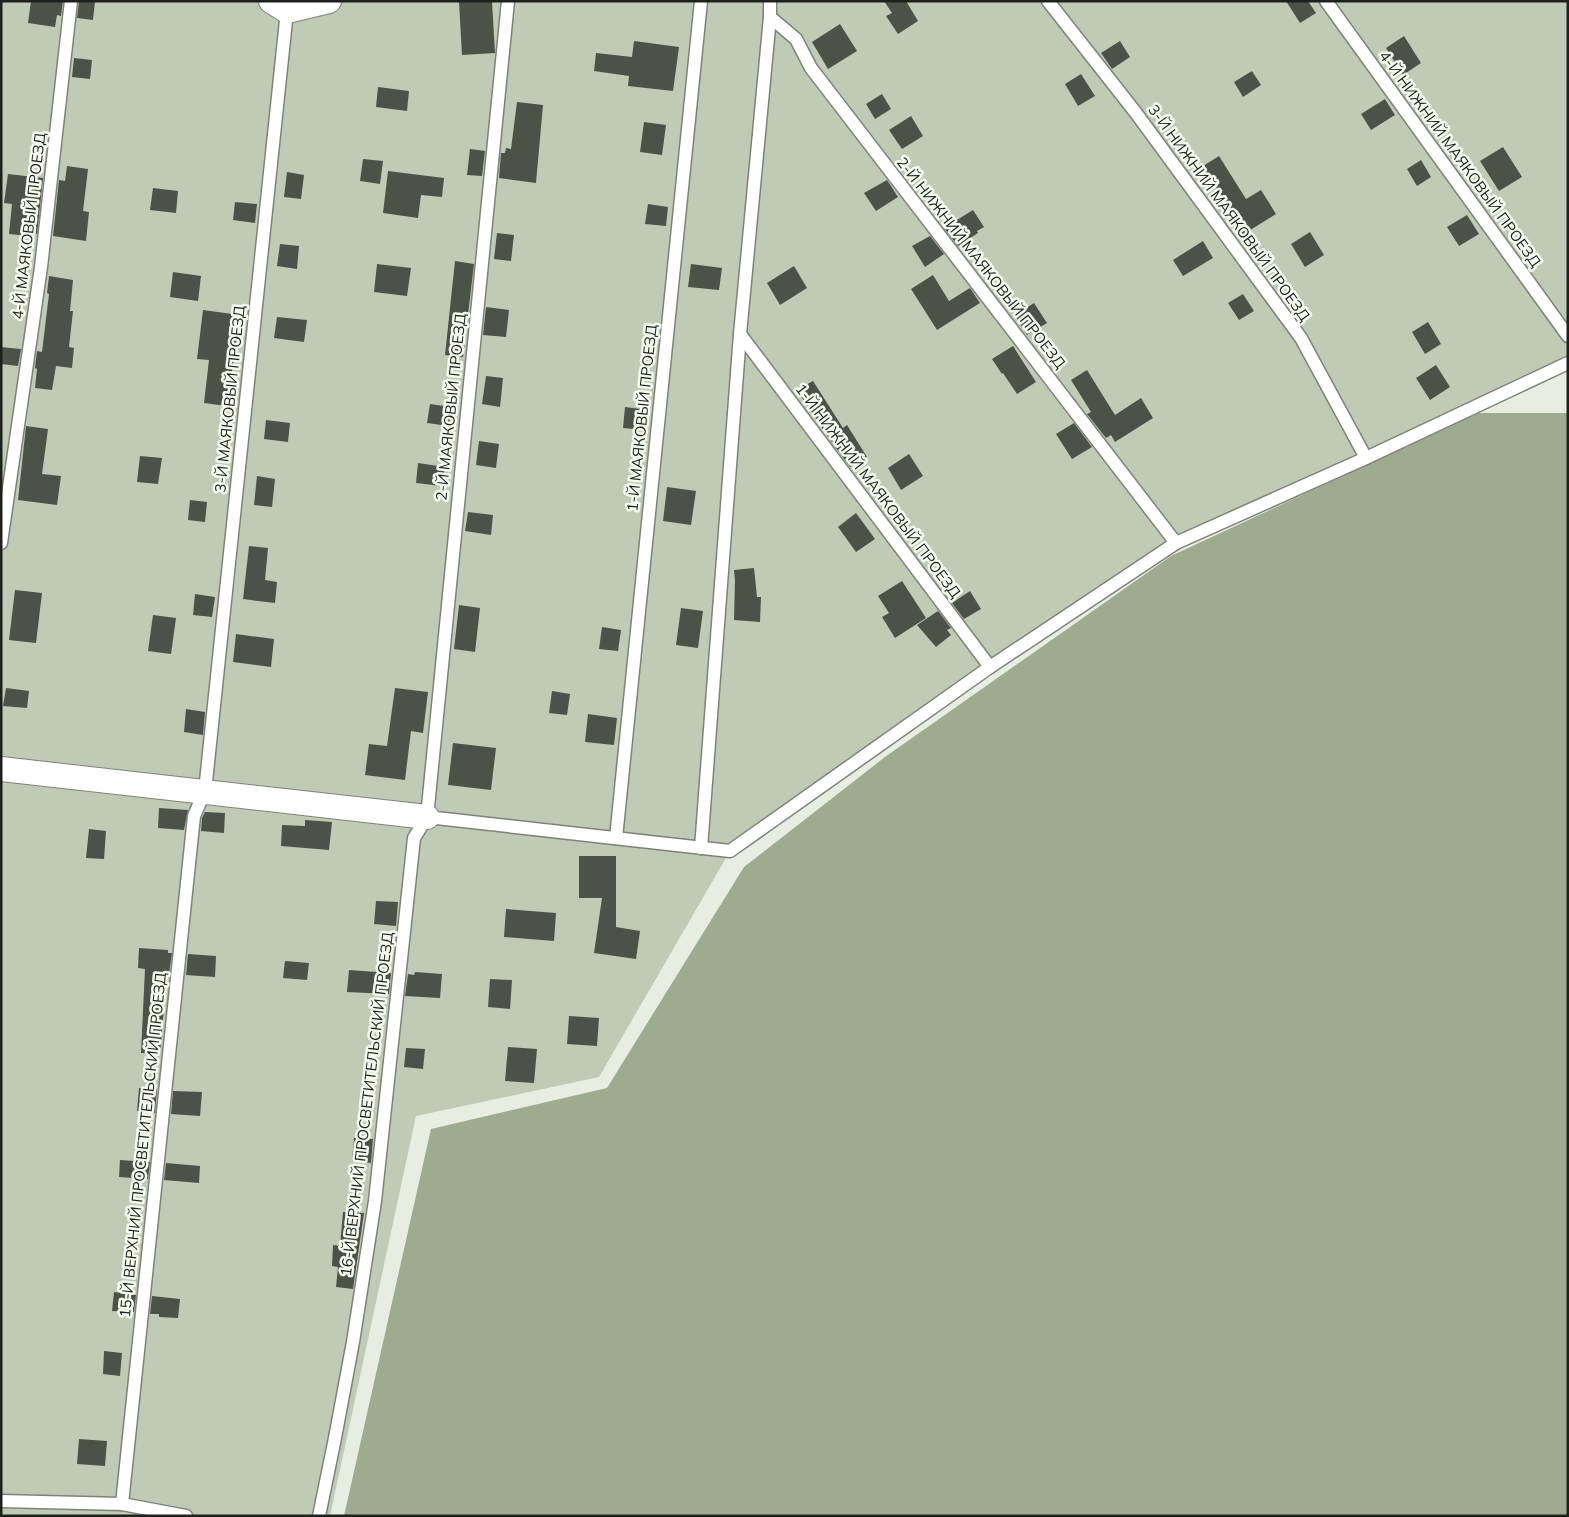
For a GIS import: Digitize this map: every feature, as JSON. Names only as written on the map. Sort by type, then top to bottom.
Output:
[{"type":"street","points":[[279,6],[329,1]]},
{"type":"street","points":[[1,769],[427,816]]},
{"type":"lane","name":"4-Й МАЯКОВЫЙ ПРОЕЗД","points":[[1,543],[41,267],[71,1]]},
{"type":"lane","name":"2-Й МАЯКОВЫЙ ПРОЕЗД","points":[[427,816],[508,1]]},
{"type":"lane","name":"1-Й МАЯКОВЫЙ ПРОЕЗД","points":[[616,838],[701,1]]},
{"type":"lane","points":[[701,848],[740,334],[770,18],[770,1]]},
{"type":"lane","name":"3-Й НИЖНИЙ МАЯКОВЫЙ ПРОЕЗД","points":[[1048,1],[1136,113],[1300,338],[1366,458]]},
{"type":"lane","name":"4-Й НИЖНИЙ МАЯКОВЫЙ ПРОЕЗД","points":[[1326,1],[1568,336]]},
{"type":"lane","name":"3-Й МАЯКОВЫЙ ПРОЕЗД","points":[[205,791],[279,6]]},
{"type":"lane","name":"2-Й НИЖНИЙ МАЯКОВЫЙ ПРОЕЗД","points":[[770,18],[796,39],[811,68],[1176,543]]},
{"type":"lane","name":"1-Й НИЖНИЙ МАЯКОВЫЙ ПРОЕЗД","points":[[740,334],[990,667]]},
{"type":"lane","points":[[427,816],[730,851],[990,667],[1176,543],[1366,458],[1568,363]]},
{"type":"lane","name":"15-Й ВЕРХНИЙ ПРОСВЕТИТЕЛЬСКИЙ ПРОЕЗД","points":[[122,1504],[194,816],[205,791]]},
{"type":"lane","name":"16-Й ВЕРХНИЙ ПРОСВЕТИТЕЛЬСКИЙ ПРОЕЗД","points":[[319,1516],[353,1342],[375,1201],[414,838],[427,816]]},
{"type":"lane","points":[[1,1501],[122,1504],[186,1516]]},
{"type":"green space","points":[[1,1],[1568,1],[1568,355],[1473,402],[1169,541],[730,851],[599,1077],[416,1116],[330,1516],[1,1516]]},
{"type":"green space","points":[[1478,413],[1568,413],[1568,1516],[344,1516],[431,1129],[607,1088],[744,867],[885,757],[1171,556]]},
{"type":"building","points":[[31,1],[63,1],[61,16],[57,15],[55,27],[28,23]]},
{"type":"building","points":[[79,1],[95,1],[93,20],[77,18]]},
{"type":"building","points":[[492,1],[495,53],[462,55],[459,2]]},
{"type":"building","points":[[884,1],[906,1],[918,21],[898,34],[886,16],[892,13]]},
{"type":"building","points":[[1286,1],[1308,1],[1316,13],[1300,23]]},
{"type":"building","points":[[840,24],[857,51],[828,69],[812,42]]},
{"type":"building","points":[[1404,36],[1421,63],[1403,75],[1386,48]]},
{"type":"building","points":[[634,41],[679,47],[673,91],[628,86],[629,76],[594,71],[596,53],[632,57]]},
{"type":"building","points":[[1120,41],[1130,57],[1112,69],[1101,53]]},
{"type":"building","points":[[74,58],[92,60],[90,79],[72,77]]},
{"type":"building","points":[[1252,71],[1261,85],[1243,97],[1234,82]]},
{"type":"building","points":[[1081,74],[1095,96],[1078,106],[1065,84]]},
{"type":"building","points":[[378,87],[409,91],[407,111],[376,107]]},
{"type":"building","points":[[882,94],[891,109],[875,119],[866,104]]},
{"type":"building","points":[[1385,99],[1395,115],[1371,130],[1361,114]]},
{"type":"building","points":[[517,102],[543,105],[536,183],[499,178],[501,153],[505,153],[506,148],[511,149]]},
{"type":"building","points":[[911,116],[923,136],[902,149],[889,130]]},
{"type":"building","points":[[644,122],[666,125],[662,155],[640,152]]},
{"type":"building","points":[[1503,147],[1522,177],[1499,191],[1480,161]]},
{"type":"building","points":[[470,149],[485,151],[482,176],[467,175]]},
{"type":"building","points":[[1219,156],[1246,199],[1261,190],[1276,214],[1239,237],[1224,213],[1230,209],[1203,166]]},
{"type":"building","points":[[363,159],[383,161],[380,184],[360,181]]},
{"type":"building","points":[[1421,160],[1431,177],[1417,186],[1407,169]]},
{"type":"building","points":[[67,166],[88,169],[83,211],[89,212],[86,241],[53,236],[59,180],[65,181]]},
{"type":"building","points":[[388,171],[444,178],[442,197],[421,195],[418,218],[383,213]]},
{"type":"building","points":[[287,172],[304,175],[301,199],[284,197]]},
{"type":"building","points":[[8,174],[43,178],[37,234],[29,233],[29,236],[9,234],[12,204],[4,203]]},
{"type":"building","points":[[887,180],[898,197],[876,211],[864,193]]},
{"type":"building","points":[[153,188],[178,191],[176,213],[150,210]]},
{"type":"building","points":[[235,202],[257,204],[255,223],[233,220]]},
{"type":"building","points":[[648,204],[668,207],[666,226],[645,224]]},
{"type":"building","points":[[973,210],[984,227],[958,246],[944,228]]},
{"type":"building","points":[[1467,215],[1479,234],[1459,246],[1447,227]]},
{"type":"building","points":[[1310,232],[1324,255],[1305,267],[1291,244]]},
{"type":"building","points":[[497,233],[514,235],[511,261],[494,259]]},
{"type":"building","points":[[930,236],[944,254],[925,267],[912,246]]},
{"type":"building","points":[[1203,241],[1213,258],[1183,276],[1173,260]]},
{"type":"building","points":[[280,244],[299,246],[297,269],[277,266]]},
{"type":"building","points":[[455,261],[474,264],[463,357],[445,355]]},
{"type":"building","points":[[377,264],[411,268],[407,296],[374,292]]},
{"type":"building","points":[[691,264],[722,268],[719,290],[688,287]]},
{"type":"building","points":[[794,266],[807,288],[780,305],[767,283]]},
{"type":"building","points":[[173,272],[201,276],[198,301],[170,297]]},
{"type":"building","points":[[933,275],[949,301],[970,288],[980,303],[937,330],[911,289]]},
{"type":"building","points":[[49,276],[73,280],[70,311],[73,311],[69,347],[74,348],[72,368],[56,366],[52,390],[35,388],[37,351],[42,352],[49,294],[47,293]]},
{"type":"building","points":[[1243,294],[1254,311],[1239,320],[1228,303]]},
{"type":"building","points":[[1034,303],[1047,323],[1027,335],[1015,315]]},
{"type":"building","points":[[486,307],[509,310],[506,337],[483,335]]},
{"type":"building","points":[[203,310],[240,315],[227,406],[204,403],[209,360],[197,359]]},
{"type":"building","points":[[277,317],[307,320],[304,342],[274,338]]},
{"type":"building","points":[[1428,322],[1441,344],[1425,354],[1412,332]]},
{"type":"building","points":[[1013,346],[1036,382],[1017,394],[992,359]]},
{"type":"building","points":[[1,347],[21,349],[18,366],[1,364]]},
{"type":"building","points":[[1436,365],[1450,387],[1430,400],[1416,378]]},
{"type":"building","points":[[1087,370],[1115,415],[1141,398],[1153,418],[1115,442],[1111,435],[1106,438],[1087,414],[1091,412],[1071,380]]},
{"type":"building","points":[[486,376],[503,378],[500,407],[482,404]]},
{"type":"building","points":[[813,381],[843,428],[847,425],[867,457],[850,467],[797,390]]},
{"type":"building","points":[[430,404],[451,407],[449,426],[427,423]]},
{"type":"building","points":[[625,407],[648,410],[645,430],[623,428]]},
{"type":"building","points":[[266,420],[290,423],[288,442],[264,439]]},
{"type":"building","points":[[1074,423],[1092,447],[1072,459],[1056,434]]},
{"type":"building","points":[[26,426],[48,429],[42,474],[61,476],[57,505],[18,500]]},
{"type":"building","points":[[479,441],[499,444],[496,468],[476,465]]},
{"type":"building","points":[[909,454],[923,476],[901,490],[888,468]]},
{"type":"building","points":[[140,456],[162,458],[158,484],[137,482]]},
{"type":"building","points":[[418,463],[445,467],[442,486],[416,483]]},
{"type":"building","points":[[257,476],[275,479],[272,507],[254,505]]},
{"type":"building","points":[[667,487],[696,491],[691,525],[663,521]]},
{"type":"building","points":[[190,500],[207,502],[205,522],[188,520]]},
{"type":"building","points":[[468,512],[493,515],[491,535],[465,531]]},
{"type":"building","points":[[856,513],[875,539],[856,552],[838,527]]},
{"type":"building","points":[[249,546],[268,548],[265,580],[277,582],[275,603],[243,599]]},
{"type":"building","points":[[754,568],[757,597],[761,597],[760,622],[734,620],[734,570]]},
{"type":"building","points":[[902,581],[926,618],[895,638],[882,617],[889,613],[878,596]]},
{"type":"building","points":[[15,590],[42,593],[36,643],[9,640]]},
{"type":"building","points":[[970,591],[981,609],[964,619],[952,603]]},
{"type":"building","points":[[195,594],[215,597],[212,617],[193,615]]},
{"type":"building","points":[[459,605],[480,608],[475,652],[454,649]]},
{"type":"building","points":[[681,608],[703,611],[698,648],[676,645]]},
{"type":"building","points":[[938,611],[951,628],[947,630],[951,635],[936,647],[917,625]]},
{"type":"building","points":[[153,615],[176,618],[171,654],[148,651]]},
{"type":"building","points":[[602,627],[621,630],[618,651],[599,649]]},
{"type":"building","points":[[236,634],[274,639],[271,667],[233,662]]},
{"type":"building","points":[[6,688],[29,691],[27,708],[3,706]]},
{"type":"building","points":[[395,688],[428,692],[423,733],[411,731],[405,780],[365,775],[369,744],[387,746]]},
{"type":"building","points":[[552,691],[570,694],[567,715],[549,713]]},
{"type":"building","points":[[186,709],[205,712],[203,735],[184,732]]},
{"type":"building","points":[[588,714],[617,718],[614,745],[585,742]]},
{"type":"building","points":[[453,743],[496,748],[491,790],[448,785]]},
{"type":"building","points":[[159,808],[188,810],[184,830],[158,828]]},
{"type":"building","points":[[205,812],[225,813],[224,833],[201,831],[202,818]]},
{"type":"building","points":[[305,820],[332,822],[329,850],[281,846],[282,825],[305,826]]},
{"type":"building","points":[[89,829],[106,831],[104,859],[86,858]]},
{"type":"building","points":[[579,856],[616,856],[616,927],[640,931],[636,959],[594,953],[602,898],[579,898]]},
{"type":"building","points":[[376,901],[398,902],[396,926],[374,924]]},
{"type":"building","points":[[506,909],[556,913],[554,941],[504,937]]},
{"type":"building","points":[[139,948],[168,950],[168,953],[172,953],[169,974],[167,973],[160,1054],[141,1053],[145,969],[138,968]]},
{"type":"building","points":[[188,954],[216,956],[215,977],[186,975]]},
{"type":"building","points":[[285,961],[309,963],[307,980],[283,978]]},
{"type":"building","points":[[349,970],[391,973],[389,994],[347,992]]},
{"type":"building","points":[[415,972],[442,974],[440,998],[405,996],[408,974],[414,975]]},
{"type":"building","points":[[490,979],[512,980],[510,1009],[488,1007]]},
{"type":"building","points":[[569,1016],[599,1018],[597,1046],[567,1044]]},
{"type":"building","points":[[508,1047],[537,1049],[534,1083],[505,1081]]},
{"type":"building","points":[[406,1048],[425,1049],[423,1069],[404,1067]]},
{"type":"building","points":[[139,1088],[157,1089],[155,1113],[137,1111]]},
{"type":"building","points":[[173,1091],[202,1092],[200,1116],[171,1114]]},
{"type":"building","points":[[354,1138],[373,1139],[371,1163],[352,1161]]},
{"type":"building","points":[[120,1160],[150,1162],[148,1179],[119,1177]]},
{"type":"building","points":[[166,1163],[200,1166],[199,1183],[164,1180]]},
{"type":"building","points":[[343,1212],[364,1213],[353,1289],[336,1287],[338,1267],[332,1266],[333,1245],[340,1246]]},
{"type":"building","points":[[114,1292],[136,1295],[134,1312],[112,1311]]},
{"type":"building","points":[[152,1296],[180,1299],[178,1318],[159,1317],[159,1314],[150,1314]]},
{"type":"building","points":[[104,1351],[122,1353],[120,1376],[103,1374]]},
{"type":"building","points":[[79,1439],[107,1441],[105,1466],[77,1464]]}]
